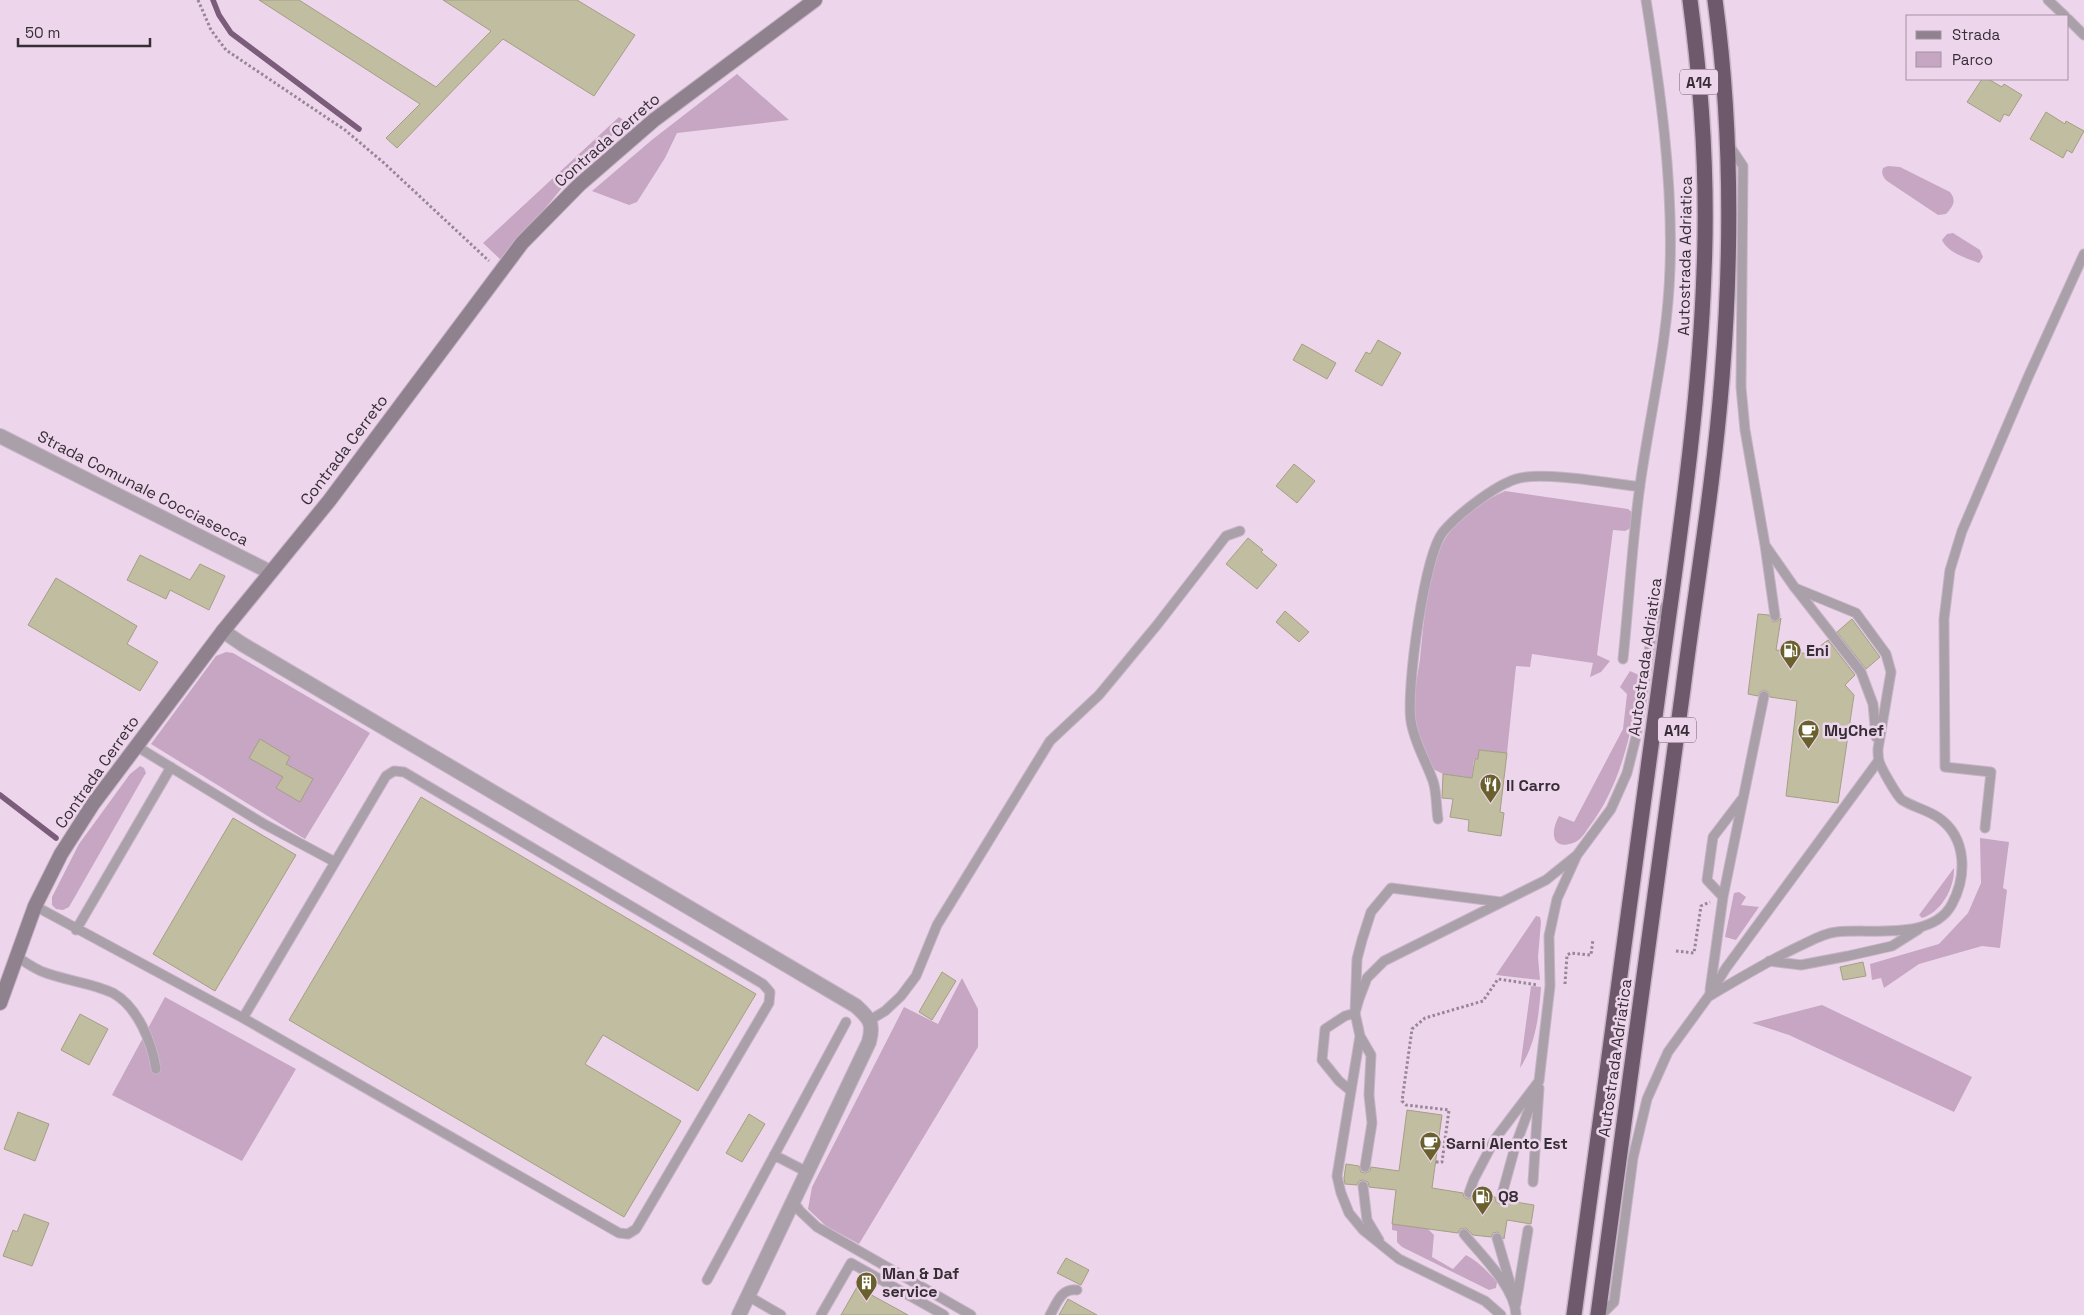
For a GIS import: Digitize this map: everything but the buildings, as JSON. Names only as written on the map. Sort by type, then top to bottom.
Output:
[{"type":"highway","name":"Autostrada Adriatica","points":[[1574,1315],[1671,600],[1695,400],[1705,268],[1703,134],[1696,43],[1690,0]]},
{"type":"highway","name":"Autostrada Adriatica","points":[[1600,1315],[1718,417],[1728,292],[1728,143],[1720,35],[1715,0]]},
{"type":"main road","name":"Contrada Cerreto","points":[[0,1004],[35,906],[61,854],[93,804],[223,631],[329,501],[522,243],[579,185],[654,120],[815,0]]},
{"type":"street","name":"Strada Comunale Cocciasecca","points":[[0,436],[270,572]]},
{"type":"street","points":[[223,631],[645,884],[856,1006],[870,1020],[869,1042],[738,1315]]},
{"type":"lane","points":[[1623,659],[1640,486],[1667,322],[1670,267],[1665,147],[1655,53],[1646,0]]},
{"type":"lane","points":[[2048,0],[2063,15]]},
{"type":"lane","points":[[2069,20],[2084,35]]},
{"type":"lane","points":[[1728,143],[1743,166],[1742,387],[1745,430],[1775,616]]},
{"type":"lane","points":[[1985,828],[1991,772],[1945,767],[1944,619],[1950,570],[1962,531],[2029,375],[2084,254]]},
{"type":"lane","points":[[1438,819],[1434,784],[1416,742],[1411,722],[1409,698],[1423,593],[1435,547],[1442,533],[1475,503],[1494,490],[1516,479],[1538,476],[1640,486]]},
{"type":"lane","points":[[870,1020],[901,996],[916,976],[937,925],[1050,741],[1099,695],[1157,625],[1226,536],[1240,531]]},
{"type":"lane","points":[[1765,545],[1795,588],[1861,672],[1873,704],[1879,760],[1900,799],[1940,819],[1958,842],[1962,854],[1960,880],[1952,905],[1941,917],[1892,946],[1801,964],[1769,961]]},
{"type":"lane","points":[[1795,588],[1856,613],[1886,654],[1891,672],[1878,749]]},
{"type":"lane","points":[[1533,1182],[1539,1081],[1550,986],[1549,936],[1556,899],[1577,855],[1611,809],[1627,773],[1636,737],[1654,619],[1671,600]]},
{"type":"lane","points":[[1708,997],[1724,897],[1764,696]]},
{"type":"lane","points":[[136,746],[264,824],[335,862]]},
{"type":"lane","points":[[1600,1315],[1614,1302],[1633,1158],[1647,1099],[1668,1052],[1708,997],[1726,968],[1879,760]]},
{"type":"lane","points":[[76,930],[171,767]]},
{"type":"lane","points":[[35,906],[76,930],[243,1018],[619,1233],[628,1234],[636,1229],[769,1003],[770,992],[763,984],[404,772],[394,772],[386,776],[243,1018]]},
{"type":"lane","points":[[1724,897],[1707,880],[1713,837],[1743,797]]},
{"type":"lane","points":[[1355,1013],[1368,978],[1384,962],[1546,880],[1577,855]]},
{"type":"lane","points":[[1365,1167],[1372,1123],[1368,1094],[1371,1055],[1360,1036],[1355,1013],[1357,959],[1370,912],[1391,888],[1501,902]]},
{"type":"lane","points":[[1708,997],[1769,961],[1817,937],[1834,932],[1887,931],[1923,927]]},
{"type":"lane","points":[[16,956],[45,973],[84,983],[114,994],[136,1016],[152,1050],[156,1069]]},
{"type":"lane","points":[[1351,1092],[1339,1081],[1322,1060],[1325,1029],[1345,1016],[1355,1013]]},
{"type":"lane","points":[[707,1280],[846,1022]]},
{"type":"lane","points":[[1360,1036],[1337,1176],[1349,1213],[1363,1230],[1399,1259],[1485,1302],[1501,1315]]},
{"type":"lane","points":[[1470,1194],[1474,1179],[1495,1139],[1539,1081]]},
{"type":"lane","points":[[1501,1198],[1515,1147],[1539,1081]]},
{"type":"lane","points":[[774,1155],[807,1172]]},
{"type":"lane","points":[[1363,1186],[1367,1220],[1382,1244]]},
{"type":"lane","points":[[793,1200],[817,1227],[971,1315]]},
{"type":"lane","points":[[1516,1315],[1516,1304],[1528,1230]]},
{"type":"lane","points":[[1464,1234],[1489,1262],[1516,1304]]},
{"type":"lane","points":[[1497,1238],[1516,1304]]},
{"type":"lane","points":[[821,1315],[851,1263],[944,1315]]},
{"type":"lane","points":[[1050,1315],[1063,1292],[1071,1289],[1077,1290]]},
{"type":"lane","points":[[748,1296],[781,1315]]},
{"type":"path","points":[[198,0],[211,30],[226,50],[345,130],[384,163],[500,272]]},
{"type":"path","points":[[1676,951],[1694,953],[1701,906],[1724,897]]},
{"type":"path","points":[[1436,1162],[1442,1162],[1449,1110],[1406,1105],[1402,1101],[1412,1029],[1425,1018],[1483,1001],[1498,979],[1560,988],[1564,985],[1567,955],[1571,953],[1591,955],[1593,939]]},
{"type":"green space","points":[[737,74],[789,120],[677,133],[665,158],[637,202],[629,205],[592,191],[653,139]]},
{"type":"green space","points":[[619,117],[626,122],[575,172],[502,261],[483,243]]},
{"type":"green space","points":[[1888,166],[1900,167],[1950,192],[1954,201],[1951,208],[1946,214],[1938,215],[1887,181],[1883,177],[1882,172],[1883,168]]},
{"type":"green space","points":[[1953,233],[1980,250],[1983,257],[1979,263],[1958,255],[1945,245],[1942,240],[1947,234]]},
{"type":"green space","points":[[1505,491],[1628,509],[1635,515],[1633,527],[1625,531],[1613,530],[1597,655],[1610,661],[1601,672],[1590,677],[1593,663],[1532,654],[1530,667],[1516,666],[1507,753],[1479,750],[1478,759],[1474,759],[1472,778],[1443,774],[1433,769],[1414,716],[1414,696],[1430,582],[1438,553],[1449,533],[1471,512]]},
{"type":"green space","points":[[226,652],[233,653],[370,733],[305,839],[151,744],[216,656]]},
{"type":"green space","points":[[1630,671],[1641,676],[1634,716],[1618,774],[1610,793],[1582,836],[1573,843],[1560,844],[1554,838],[1556,822],[1559,816],[1574,822],[1623,729],[1627,694],[1620,687]]},
{"type":"green space","points":[[140,766],[144,768],[146,773],[69,907],[63,910],[56,909],[52,905],[52,897],[79,844],[130,774]]},
{"type":"green space","points":[[1980,838],[2009,842],[2003,888],[2007,890],[2000,948],[1982,946],[1919,964],[1884,988],[1881,978],[1872,980],[1870,964],[1939,944],[1968,913],[1981,883]]},
{"type":"green space","points":[[1954,868],[1950,891],[1946,898],[1936,910],[1922,918],[1919,915]]},
{"type":"green space","points":[[1739,892],[1746,897],[1741,905],[1759,907],[1736,940],[1725,937],[1734,893]]},
{"type":"green space","points":[[1536,916],[1540,917],[1541,922],[1538,957],[1540,980],[1496,975]]},
{"type":"green space","points":[[962,978],[978,1009],[978,1047],[859,1244],[826,1226],[808,1209],[812,1187],[904,1007],[938,1024]]},
{"type":"green space","points":[[1531,986],[1541,987],[1539,1008],[1536,1029],[1530,1049],[1520,1068]]},
{"type":"green space","points":[[165,997],[296,1069],[242,1161],[112,1095]]},
{"type":"green space","points":[[1822,1005],[1972,1077],[1954,1112],[1789,1035],[1752,1023]]},
{"type":"green space","points":[[1392,1224],[1427,1228],[1434,1235],[1432,1257],[1453,1269],[1466,1255],[1486,1270],[1497,1282],[1496,1288],[1489,1290],[1402,1247],[1397,1242],[1397,1231],[1392,1230]]},
{"type":"waterway","points":[[213,0],[219,15],[231,33],[359,129]]},
{"type":"waterway","points":[[0,795],[56,838]]},
{"type":"place","name":"Eni","points":[[1790,669]]},
{"type":"place","name":"MyChef","points":[[1808,749]]},
{"type":"place","name":"Il Carro","points":[[1490,804]]},
{"type":"place","name":"Sarni Alento Est","points":[[1430,1162]]},
{"type":"place","name":"Q8","points":[[1482,1215]]},
{"type":"place","name":"Man & Daf service","points":[[866,1301]]}]
